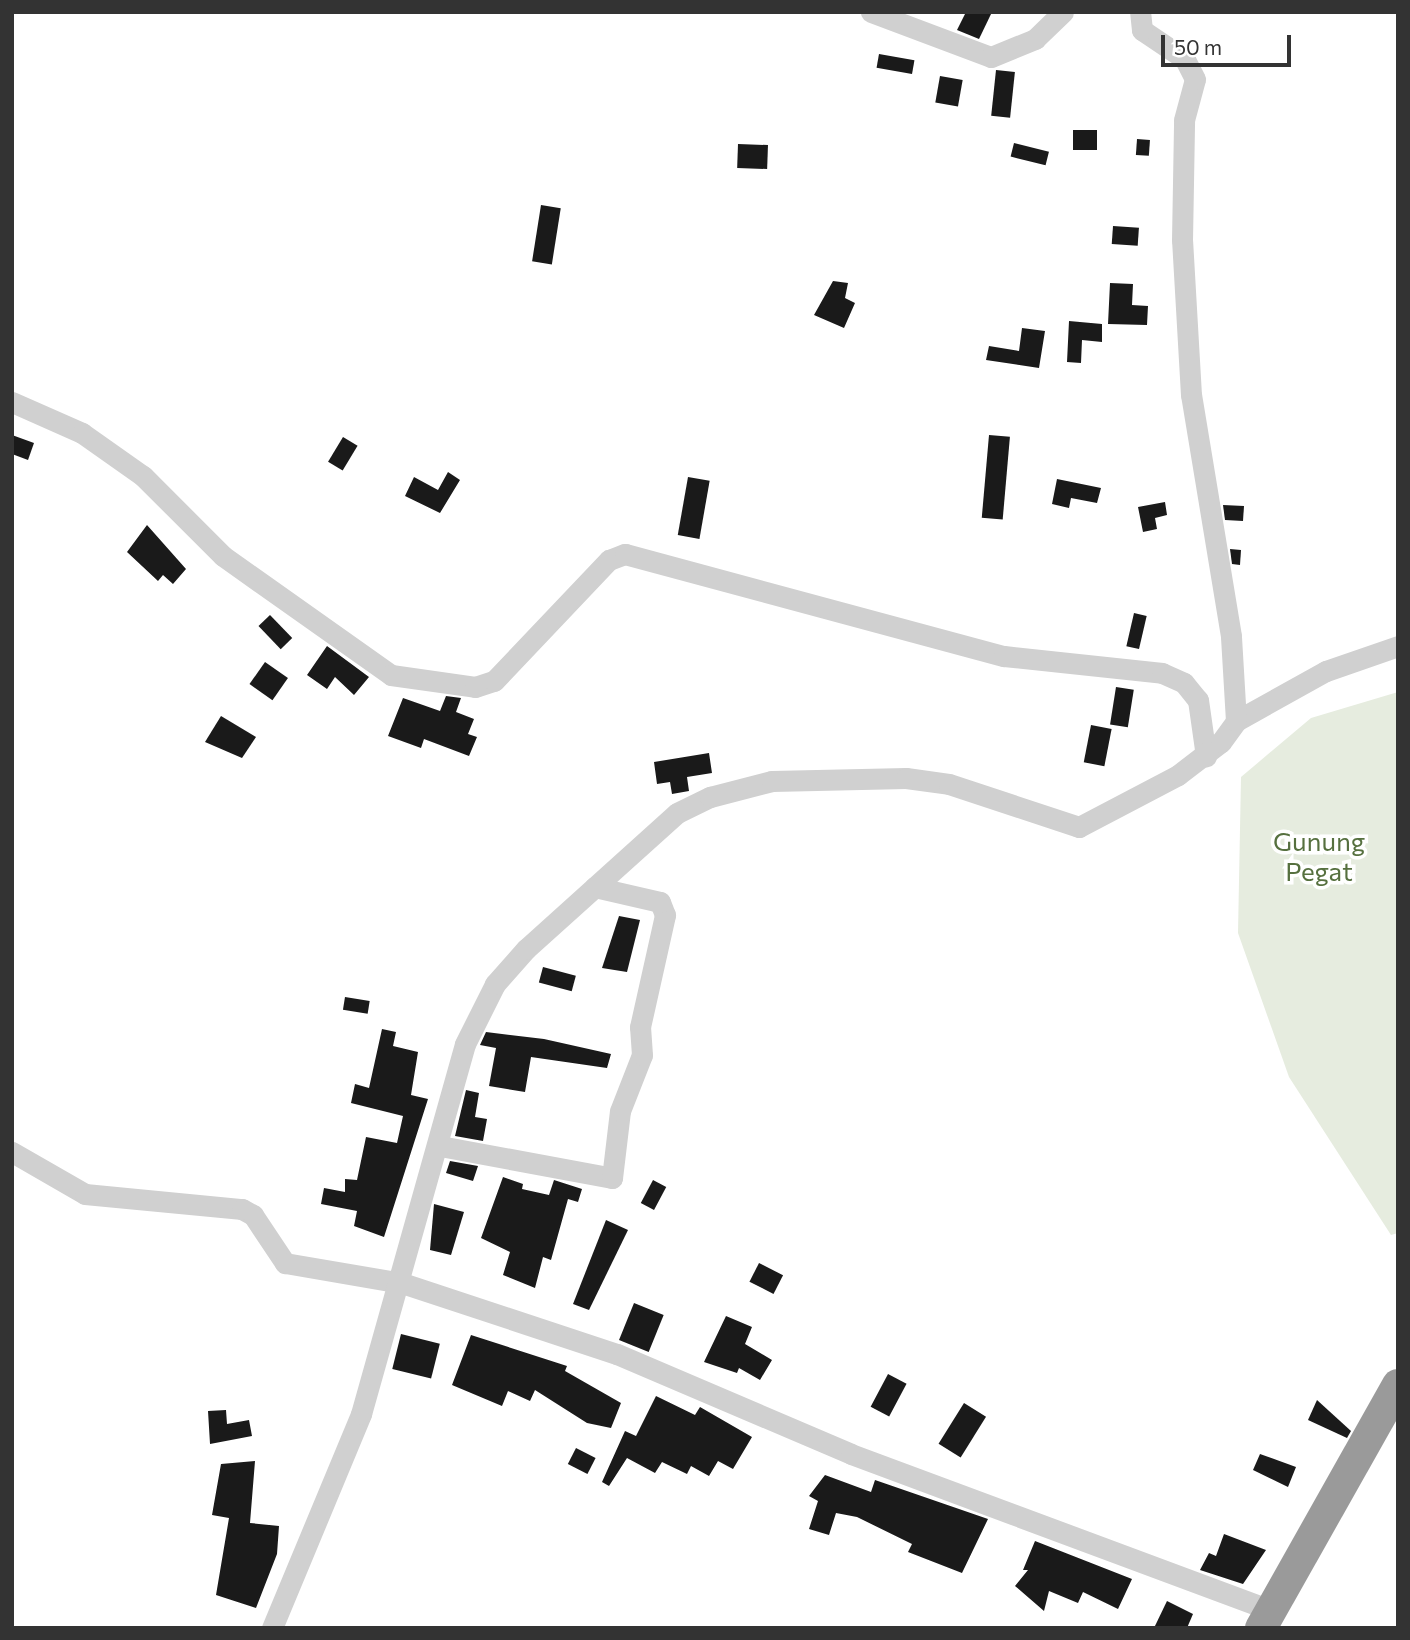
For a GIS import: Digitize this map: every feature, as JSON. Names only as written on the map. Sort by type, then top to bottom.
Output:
[{"type":"highway","points":[[1266,1619],[1398,1385]]},
{"type":"street","points":[[871,12],[991,57],[1035,39],[1063,12]]},
{"type":"street","points":[[1140,12],[1142,30],[1194,71],[1184,120],[1182,240],[1191,395],[1231,636],[1236,722]]},
{"type":"street","points":[[12,402],[82,433],[143,476],[223,556],[391,675],[475,687],[494,681],[609,560],[625,554],[1004,656],[1162,673],[1184,682],[1198,700],[1206,756]]},
{"type":"street","points":[[272,1628],[361,1414],[402,1283],[440,1146],[464,1044],[495,984],[595,887],[677,813],[752,784],[852,777],[949,784],[1079,827],[1206,756],[1236,722],[1326,671],[1398,646]]},
{"type":"street","points":[[440,1146],[612,1178],[620,1111],[642,1055],[640,1027],[665,915],[660,902],[595,887]]},
{"type":"street","points":[[12,1152],[85,1194],[242,1209],[253,1215],[285,1263],[402,1283],[617,1354],[851,1454],[1266,1619]]},
{"type":"green space","name":"Gunung Pegat","points":[[1398,692],[1398,1233],[1391,1235],[1289,1077],[1238,933],[1241,777],[1311,718]]},
{"type":"building","points":[[966,12],[992,12],[979,39],[957,30]]},
{"type":"building","points":[[879,54],[914,60],[912,74],[877,68]]},
{"type":"building","points":[[996,70],[1015,72],[1010,118],[991,116]]},
{"type":"building","points":[[940,76],[963,80],[958,107],[935,103]]},
{"type":"building","points":[[1073,130],[1097,130],[1097,150],[1073,150]]},
{"type":"building","points":[[1137,139],[1150,140],[1149,156],[1136,155]]},
{"type":"building","points":[[1014,143],[1049,152],[1046,165],[1011,157]]},
{"type":"building","points":[[738,144],[768,145],[767,169],[737,168]]},
{"type":"building","points":[[541,205],[561,208],[552,264],[532,261]]},
{"type":"building","points":[[1113,226],[1139,228],[1138,246],[1112,244]]},
{"type":"building","points":[[833,281],[848,283],[845,298],[855,303],[844,328],[814,315]]},
{"type":"building","points":[[1110,283],[1133,284],[1132,305],[1148,306],[1147,325],[1108,324]]},
{"type":"building","points":[[1069,321],[1102,324],[1102,342],[1082,340],[1081,363],[1067,362]]},
{"type":"building","points":[[1022,328],[1045,331],[1039,368],[986,360],[989,346],[1019,351]]},
{"type":"building","points":[[12,435],[34,443],[28,460],[12,454]]},
{"type":"building","points":[[989,435],[1010,437],[1003,520],[982,518]]},
{"type":"building","points":[[343,437],[358,446],[343,471],[328,462]]},
{"type":"building","points":[[448,472],[460,480],[440,513],[405,496],[414,477],[438,490]]},
{"type":"building","points":[[688,477],[710,481],[699,539],[678,535]]},
{"type":"building","points":[[1057,479],[1101,488],[1097,503],[1071,498],[1069,508],[1052,504]]},
{"type":"building","points":[[1165,502],[1167,515],[1155,518],[1157,529],[1143,532],[1138,507]]},
{"type":"building","points":[[1223,505],[1244,506],[1243,521],[1225,520]]},
{"type":"building","points":[[147,525],[186,569],[173,584],[163,575],[158,581],[127,552]]},
{"type":"building","points":[[1230,549],[1241,550],[1240,565],[1232,564]]},
{"type":"building","points":[[1134,613],[1147,616],[1139,649],[1126,646]]},
{"type":"building","points":[[270,615],[292,638],[281,649],[258,626]]},
{"type":"building","points":[[327,646],[369,677],[354,695],[335,677],[327,689],[307,675]]},
{"type":"building","points":[[265,662],[288,678],[272,700],[250,684]]},
{"type":"building","points":[[1116,687],[1134,690],[1128,727],[1110,725]]},
{"type":"building","points":[[446,696],[461,698],[456,712],[474,719],[468,734],[477,737],[469,756],[424,739],[421,748],[388,736],[403,698],[440,711]]},
{"type":"building","points":[[221,716],[256,737],[242,758],[205,742]]},
{"type":"building","points":[[1091,725],[1112,729],[1104,766],[1084,762]]},
{"type":"building","points":[[709,753],[712,773],[687,777],[689,791],[672,794],[670,782],[657,784],[654,762]]},
{"type":"building","points":[[619,916],[640,920],[627,972],[602,968]]},
{"type":"building","points":[[543,967],[576,976],[572,991],[539,982]]},
{"type":"building","points":[[345,997],[370,1001],[368,1014],[343,1010]]},
{"type":"building","points":[[382,1029],[396,1032],[393,1046],[418,1052],[411,1095],[428,1099],[384,1237],[354,1226],[357,1211],[321,1204],[324,1188],[345,1192],[345,1179],[357,1180],[366,1137],[397,1143],[403,1116],[351,1103],[355,1084],[369,1088]]},
{"type":"building","points":[[486,1032],[544,1039],[611,1054],[607,1068],[531,1057],[525,1092],[489,1086],[496,1048],[480,1045]]},
{"type":"building","points":[[466,1090],[479,1093],[475,1117],[487,1119],[483,1141],[455,1136]]},
{"type":"building","points":[[450,1161],[478,1166],[473,1181],[446,1173]]},
{"type":"building","points":[[503,1177],[523,1184],[522,1189],[549,1195],[554,1180],[582,1189],[578,1202],[568,1199],[551,1260],[543,1257],[535,1288],[503,1275],[510,1252],[481,1238]]},
{"type":"building","points":[[653,1180],[666,1187],[654,1210],[641,1203]]},
{"type":"building","points":[[434,1204],[464,1212],[451,1255],[430,1250]]},
{"type":"building","points":[[606,1220],[628,1230],[589,1310],[573,1304]]},
{"type":"building","points":[[759,1263],[783,1275],[774,1294],[749,1282]]},
{"type":"building","points":[[634,1303],[664,1315],[649,1352],[619,1340]]},
{"type":"building","points":[[726,1316],[752,1327],[745,1344],[772,1360],[760,1380],[739,1368],[737,1373],[704,1362]]},
{"type":"building","points":[[401,1334],[440,1344],[431,1379],[392,1369]]},
{"type":"building","points":[[471,1335],[567,1366],[565,1371],[621,1403],[611,1428],[587,1423],[535,1390],[530,1401],[508,1391],[502,1406],[452,1385]]},
{"type":"building","points":[[888,1374],[907,1384],[889,1417],[871,1407]]},
{"type":"building","points":[[656,1396],[695,1415],[700,1407],[752,1437],[733,1469],[718,1461],[709,1476],[691,1466],[687,1474],[662,1462],[655,1473],[627,1458],[609,1486],[602,1482],[625,1431],[636,1436]]},
{"type":"building","points":[[1317,1400],[1351,1431],[1347,1438],[1308,1420]]},
{"type":"building","points":[[964,1403],[986,1417],[961,1457],[939,1444]]},
{"type":"building","points":[[226,1410],[227,1424],[249,1420],[252,1436],[210,1444],[208,1411]]},
{"type":"building","points":[[576,1448],[596,1458],[587,1474],[568,1464]]},
{"type":"building","points":[[1260,1454],[1296,1467],[1288,1487],[1253,1470]]},
{"type":"building","points":[[255,1461],[250,1523],[279,1526],[277,1554],[256,1608],[216,1595],[229,1518],[212,1515],[221,1464]]},
{"type":"building","points":[[825,1475],[871,1492],[875,1480],[988,1519],[962,1573],[908,1552],[912,1544],[857,1517],[836,1513],[829,1535],[809,1529],[818,1501],[809,1496]]},
{"type":"building","points":[[1224,1534],[1266,1550],[1243,1584],[1200,1570],[1209,1553],[1216,1556]]},
{"type":"building","points":[[1035,1541],[1132,1579],[1118,1609],[1083,1592],[1078,1603],[1049,1591],[1044,1611],[1015,1586],[1028,1570],[1023,1570]]},
{"type":"building","points":[[1167,1601],[1193,1614],[1187,1628],[1154,1628]]}]
